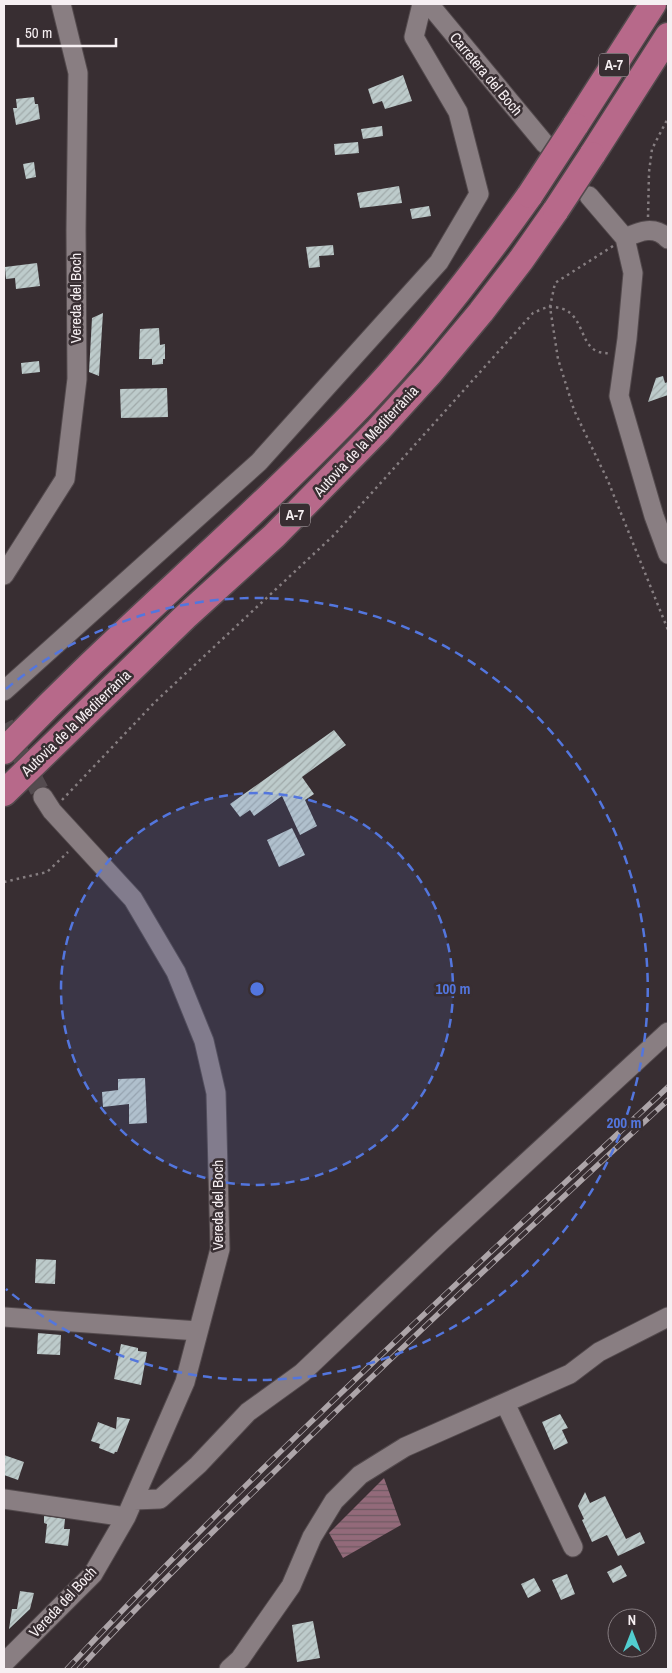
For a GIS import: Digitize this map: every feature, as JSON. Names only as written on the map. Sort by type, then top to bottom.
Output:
[{"type":"highway","name":"Autovia de la Mediterrània","points":[[4,750],[90,664],[207,556],[362,404],[460,290],[530,195],[653,4]]},
{"type":"highway","name":"Autovia de la Mediterrània","points":[[4,793],[185,617],[274,536],[372,437],[430,373],[521,260],[556,210],[668,36]]},
{"type":"street","name":"Vereda del Boch","points":[[4,575],[65,479],[76,380],[78,72],[61,4]]},
{"type":"street","points":[[4,691],[258,462],[439,262],[479,194],[458,112],[414,37],[422,4]]},
{"type":"street","name":"Carretera del Boch","points":[[429,4],[545,144]]},
{"type":"street","points":[[589,196],[625,238],[633,273],[625,354],[618,396],[654,516],[668,554]]},
{"type":"street","points":[[625,238],[648,229],[664,234],[668,239]]},
{"type":"street","name":"Vereda del Boch","points":[[4,1663],[93,1574],[126,1518],[185,1382],[220,1248],[216,1093],[204,1041],[176,972],[133,899],[47,804]]},
{"type":"street","points":[[134,1500],[160,1499],[198,1465],[248,1412],[302,1373],[441,1241],[668,1032]]},
{"type":"street","points":[[4,1317],[198,1331]]},
{"type":"street","points":[[229,1669],[240,1659],[291,1586],[312,1536],[334,1501],[360,1475],[405,1447],[570,1374],[599,1352],[668,1317]]},
{"type":"street","points":[[505,1403],[573,1546]]},
{"type":"street","points":[[4,1499],[126,1518]]},
{"type":"path","points":[[648,229],[649,172],[652,148],[668,118]]},
{"type":"path","points":[[625,238],[555,283],[550,307],[558,360],[574,410],[608,482],[668,630]]},
{"type":"path","points":[[47,804],[334,535],[533,313],[550,307],[567,310],[578,321],[588,342],[598,352],[625,354]]},
{"type":"path","points":[[4,882],[47,872],[79,840]]},
{"type":"shaded area","points":[[384,1478],[401,1525],[343,1558],[329,1533]]},
{"type":"building","points":[[403,75],[412,101],[385,109],[382,101],[373,104],[368,89]]},
{"type":"building","points":[[34,97],[35,104],[38,104],[40,119],[16,125],[13,108],[17,108],[16,99]]},
{"type":"building","points":[[382,126],[383,136],[363,139],[361,129]]},
{"type":"building","points":[[358,142],[359,153],[335,155],[334,144]]},
{"type":"building","points":[[34,162],[36,177],[26,179],[23,164]]},
{"type":"building","points":[[399,186],[402,203],[360,208],[357,193]]},
{"type":"building","points":[[429,206],[431,216],[412,219],[410,209]]},
{"type":"building","points":[[333,245],[334,255],[319,256],[320,267],[309,268],[306,247]]},
{"type":"building","points":[[37,263],[40,286],[16,289],[15,278],[6,279],[5,267]]},
{"type":"building","points":[[103,313],[99,376],[89,372],[92,318]]},
{"type":"building","points":[[159,328],[160,345],[165,344],[165,359],[163,359],[163,364],[152,365],[152,359],[139,359],[140,329]]},
{"type":"building","points":[[39,361],[40,372],[22,374],[21,363]]},
{"type":"building","points":[[663,376],[665,383],[668,382],[668,395],[648,402],[656,378]]},
{"type":"building","points":[[167,388],[168,417],[121,418],[120,389]]},
{"type":"building","points":[[334,730],[346,745],[302,777],[314,794],[305,800],[317,826],[300,835],[282,796],[254,816],[250,810],[240,817],[230,804]]},
{"type":"building","points":[[292,828],[305,855],[279,867],[267,840]]},
{"type":"building","points":[[145,1078],[147,1123],[129,1124],[129,1104],[103,1107],[102,1092],[118,1090],[118,1079]]},
{"type":"building","points":[[36,1259],[56,1260],[55,1284],[35,1283]]},
{"type":"building","points":[[38,1333],[61,1335],[60,1355],[37,1354]]},
{"type":"building","points":[[121,1344],[138,1348],[138,1351],[147,1352],[141,1385],[114,1379]]},
{"type":"building","points":[[560,1414],[568,1428],[562,1430],[568,1443],[554,1450],[542,1422]]},
{"type":"building","points":[[117,1417],[130,1419],[117,1452],[114,1454],[99,1448],[100,1444],[91,1441],[98,1422],[116,1429]]},
{"type":"building","points":[[4,1455],[24,1462],[18,1480],[4,1475]]},
{"type":"building","points":[[585,1492],[590,1503],[605,1496],[626,1539],[640,1532],[645,1543],[618,1556],[607,1535],[592,1542],[578,1506]]},
{"type":"building","points":[[44,1516],[65,1519],[64,1529],[70,1529],[68,1546],[45,1543],[47,1524],[44,1523]]},
{"type":"building","points":[[621,1565],[627,1576],[613,1583],[607,1572]]},
{"type":"building","points":[[567,1574],[575,1594],[561,1600],[552,1580]]},
{"type":"building","points":[[534,1578],[541,1591],[528,1598],[521,1584]]},
{"type":"building","points":[[20,1591],[34,1593],[30,1609],[9,1629],[12,1609],[17,1609]]},
{"type":"building","points":[[313,1621],[320,1658],[297,1662],[292,1625]]},
{"type":"tunnel","points":[[4,724],[43,797]]},
{"type":"railway","points":[[67,1669],[139,1593],[287,1445],[438,1301],[668,1087]]},
{"type":"railway","points":[[79,1669],[174,1570],[370,1378],[668,1100]]}]
